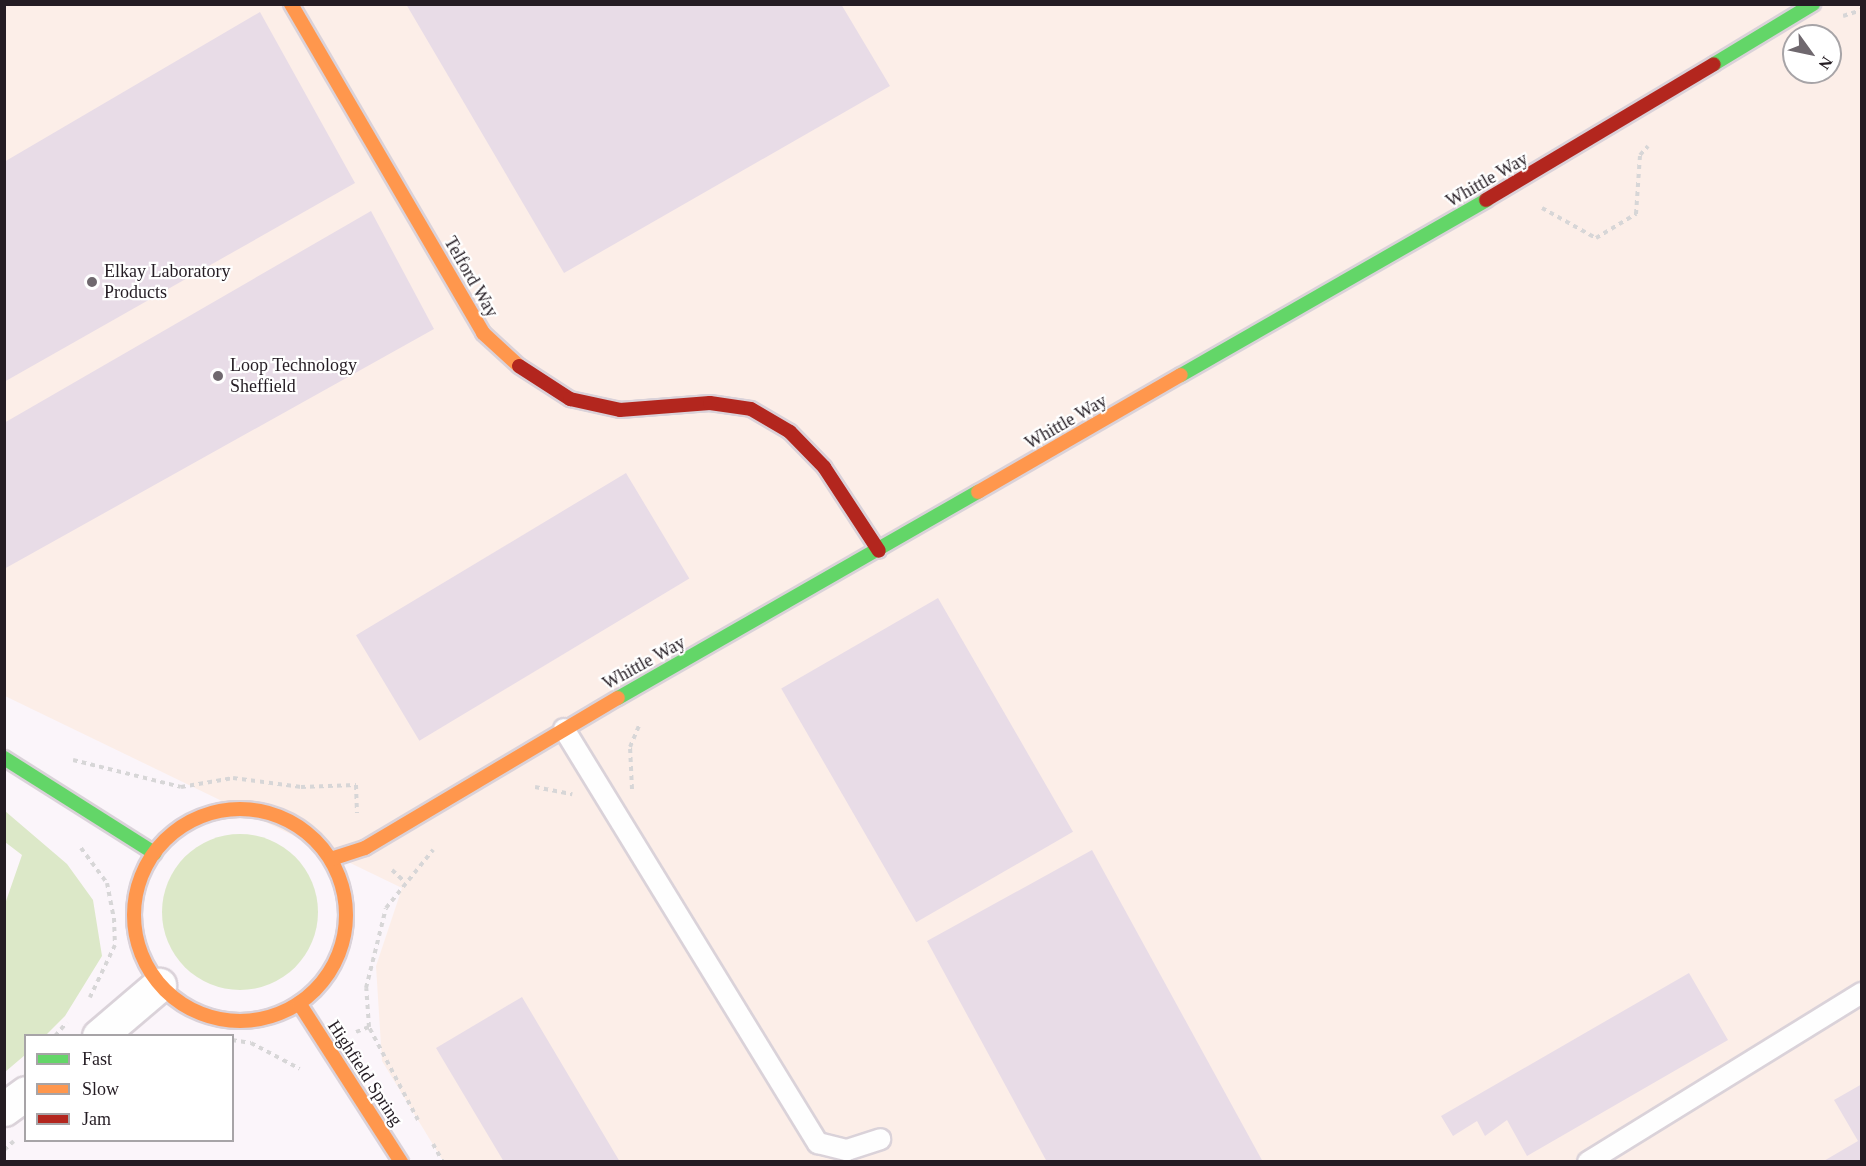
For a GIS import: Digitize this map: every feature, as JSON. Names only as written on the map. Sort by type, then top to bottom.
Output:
[{"type":"street","name":"Telford Way","points":[[291,4],[483,333],[524,371],[570,399],[620,410],[710,403],[751,409],[790,432],[824,467],[879,551]]},
{"type":"street","name":"Whittle Way","points":[[331,859],[365,848],[564,729],[879,551],[1567,154],[1813,4]]},
{"type":"street","points":[[4,758],[154,853]]},
{"type":"street","points":[[232,808],[267,811],[299,825],[331,859],[342,882],[347,920],[338,957],[320,986],[299,1003],[255,1021],[220,1020],[187,1007],[159,985],[142,957],[134,925],[135,892],[154,853],[198,816],[232,808]]},
{"type":"street","points":[[100,1034],[159,985]]},
{"type":"street","name":"Highfield Spring","points":[[299,1003],[401,1161]]},
{"type":"street","points":[[4,1109],[24,1095]]},
{"type":"lane","points":[[564,729],[818,1143],[847,1150],[880,1139]]},
{"type":"lane","points":[[1588,1161],[1862,993]]},
{"type":"path","points":[[1530,210],[1541,208],[1596,238],[1636,214],[1640,155],[1652,142]]},
{"type":"path","points":[[527,786],[581,796],[591,811],[635,787],[630,747],[643,717]]},
{"type":"path","points":[[65,756],[109,773],[181,788],[233,778],[302,787],[356,785],[365,848],[405,882]]},
{"type":"path","points":[[76,842],[107,883],[114,918],[115,945],[88,1001]]},
{"type":"path","points":[[421,1125],[369,1027],[366,988],[369,960],[386,908],[435,847]]},
{"type":"path","points":[[56,1034],[71,1018]]},
{"type":"path","points":[[426,1134],[443,1161]]},
{"type":"shaded area","points":[[4,5],[1861,5],[1861,1161],[443,1161],[382,1061],[376,966],[402,888],[5,696]]},
{"type":"green space","points":[[5,811],[67,864],[93,900],[102,956],[65,1016],[47,1034],[24,1034],[24,1056],[5,1072],[5,904],[22,855],[5,842]]},
{"type":"green space","points":[[240,834],[270,840],[295,857],[312,882],[318,912],[312,942],[295,967],[270,984],[240,990],[210,984],[185,967],[168,942],[162,912],[168,882],[185,857],[210,840]]},
{"type":"building","points":[[406,4],[841,4],[890,86],[564,273]]},
{"type":"building","name":"Elkay Laboratory Products","points":[[260,12],[355,183],[4,382],[4,162]]},
{"type":"building","name":"Loop Technology Sheffield","points":[[371,211],[434,329],[4,569],[4,423]]},
{"type":"building","points":[[626,473],[689,578],[419,741],[356,635]]},
{"type":"building","points":[[938,598],[1073,832],[916,922],[781,689]]},
{"type":"building","points":[[1092,850],[1263,1162],[1047,1162],[927,941]]},
{"type":"building","points":[[1689,973],[1728,1040],[1527,1156],[1507,1120],[1485,1136],[1477,1121],[1453,1136],[1441,1116]]},
{"type":"building","points":[[522,997],[620,1162],[504,1162],[436,1048]]},
{"type":"building","points":[[1862,1084],[1862,1162],[1822,1162],[1858,1141],[1834,1100]]},
{"type":"traffic: fast","points":[[1714,64],[1813,4]]},
{"type":"traffic: fast","points":[[1181,375],[1486,200]]},
{"type":"traffic: fast","points":[[618,698],[978,492]]},
{"type":"traffic: fast","points":[[4,758],[154,853]]},
{"type":"traffic: slow","points":[[291,4],[483,333],[519,366]]},
{"type":"traffic: slow","points":[[978,492],[1181,375]]},
{"type":"traffic: slow","points":[[331,859],[365,848],[618,698]]},
{"type":"traffic: slow","points":[[230,809],[250,809],[290,821],[315,840],[328,856],[338,874],[344,894],[346,915],[344,936],[338,956],[328,974],[315,990],[299,1003],[281,1013],[250,1021],[230,1021],[190,1009],[158,982],[142,956],[134,925],[134,905],[146,865],[173,833],[199,817],[230,809]]},
{"type":"traffic: slow","points":[[299,1003],[401,1162]]},
{"type":"traffic: jam","points":[[1486,200],[1714,64]]},
{"type":"traffic: jam","points":[[519,366],[570,399],[620,410],[710,403],[751,409],[790,432],[824,467],[879,551]]},
{"type":"place","name":"Elkay Laboratory Products","points":[[92,282]]},
{"type":"place","name":"Loop Technology Sheffield","points":[[218,376]]}]
